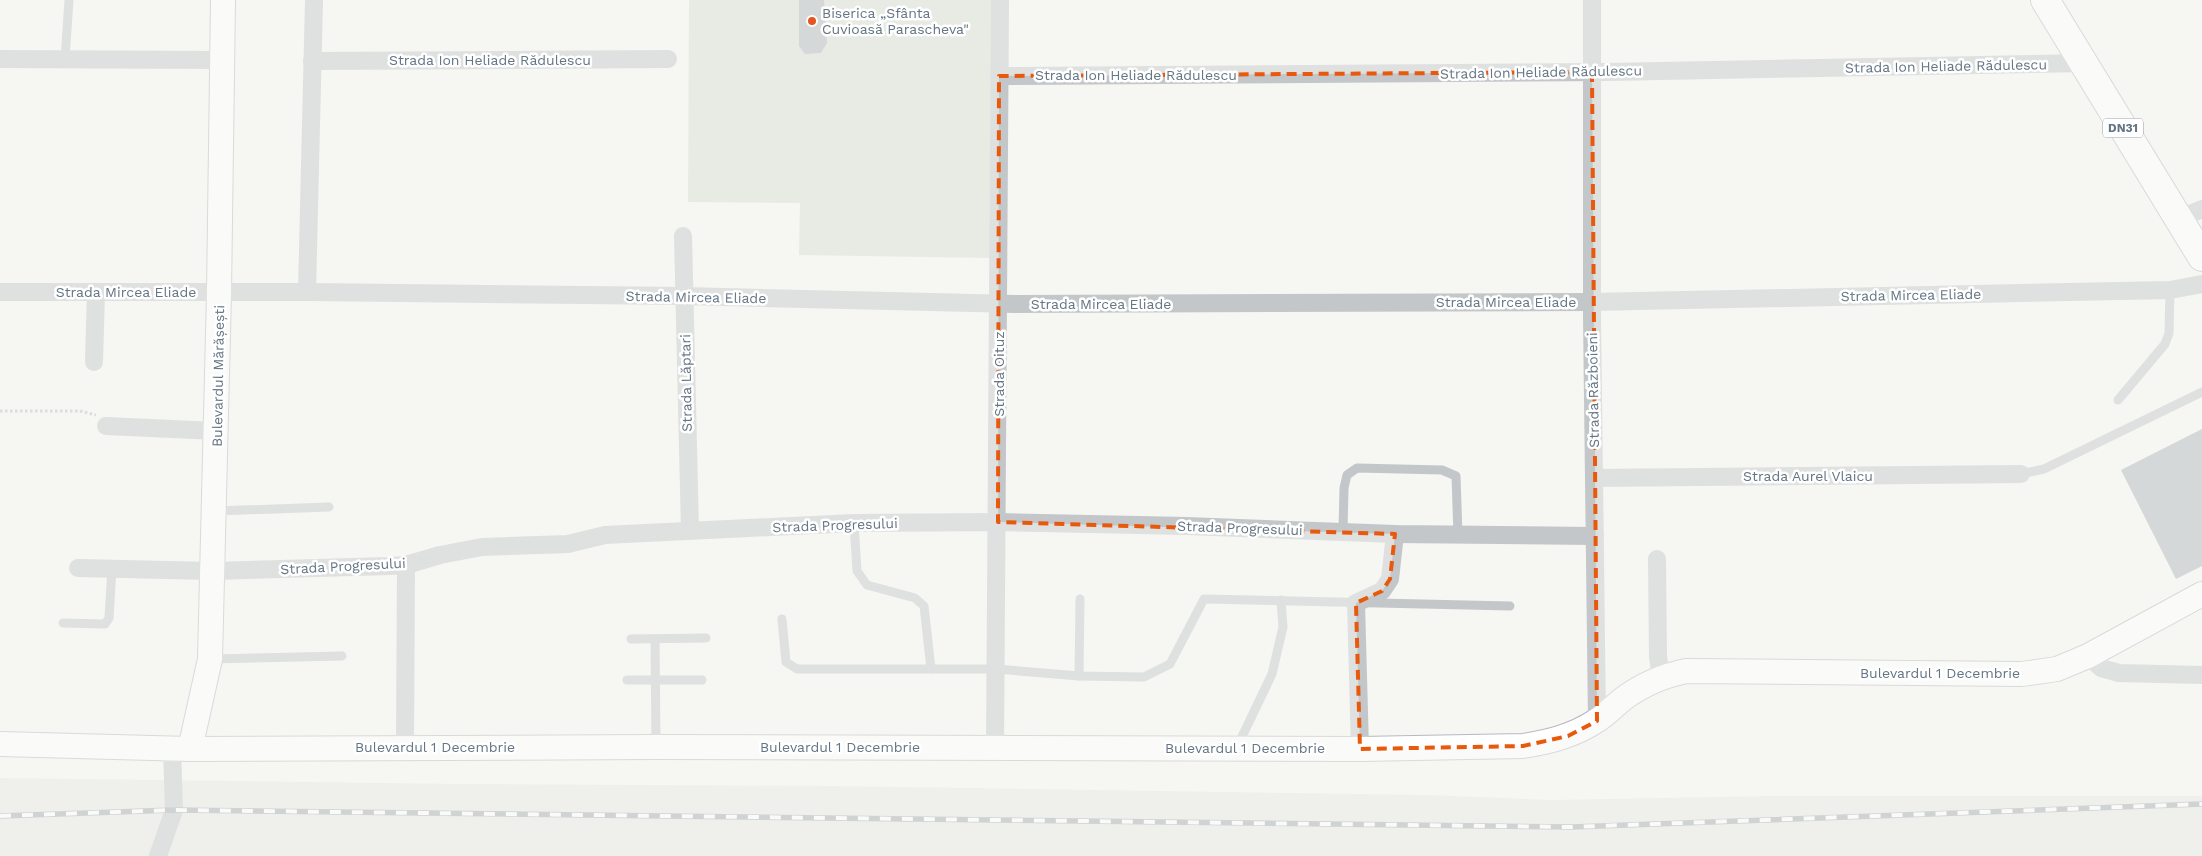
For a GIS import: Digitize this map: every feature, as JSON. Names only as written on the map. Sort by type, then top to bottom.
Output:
[{"type":"main road","name":"DN31","points":[[2045,0],[2083,63],[2190,214],[2202,257]]},
{"type":"street","name":"Bulevardul Mărășești","points":[[181,749],[210,659],[220,293],[223,0]]},
{"type":"street","points":[[307,292],[314,0]]},
{"type":"street","name":"Strada Oituz","points":[[995,748],[1000,304],[1000,0]]},
{"type":"street","name":"Strada Războieni","points":[[1592,0],[1592,302],[1597,721]]},
{"type":"street","name":"Strada Ion Heliade Rădulescu","points":[[312,61],[668,59]]},
{"type":"street","points":[[0,60],[222,60]]},
{"type":"street","name":"Strada Ion Heliade Rădulescu","points":[[999,76],[1592,72],[2083,63]]},
{"type":"street","name":"Strada Lăptari","points":[[683,236],[690,530]]},
{"type":"street","name":"Strada Mircea Eliade","points":[[0,292],[307,292],[684,296],[1000,304],[1592,302],[2170,290],[2202,284]]},
{"type":"street","points":[[94,362],[96,292]]},
{"type":"street","points":[[106,426],[216,431]]},
{"type":"street","name":"Strada Aurel Vlaicu","points":[[1594,478],[2021,474]]},
{"type":"street","name":"Strada Progresului","points":[[78,568],[212,571],[406,565],[482,546],[568,544],[605,535],[854,523],[998,522],[1395,534],[1595,536]]},
{"type":"street","points":[[1360,748],[1356,603],[1382,592],[1390,579],[1395,534]]},
{"type":"street","points":[[1658,560],[1658,657],[1661,676]]},
{"type":"street","points":[[405,747],[406,565]]},
{"type":"street","name":"Bulevardul 1 Decembrie","points":[[0,744],[181,749],[656,746],[1360,748],[1523,746],[1547,743],[1568,736],[1597,721],[1640,687],[1661,676],[1686,671],[2022,674],[2057,669],[2088,656],[2202,594]]},
{"type":"street","points":[[2088,656],[2101,668],[2119,674],[2202,675]]},
{"type":"street","points":[[158,856],[174,810],[181,749]]},
{"type":"lane","points":[[65,59],[69,0]]},
{"type":"lane","points":[[2118,400],[2165,344],[2169,333],[2170,290]]},
{"type":"lane","points":[[2021,474],[2044,469],[2202,392]]},
{"type":"lane","points":[[1343,531],[1344,488],[1347,475],[1357,468],[1442,470],[1456,476],[1458,535]]},
{"type":"lane","points":[[215,511],[329,507]]},
{"type":"lane","points":[[854,523],[857,571],[867,585],[915,598],[924,606],[931,669]]},
{"type":"lane","points":[[63,623],[105,624],[110,618],[112,568]]},
{"type":"lane","points":[[1079,676],[1080,599]]},
{"type":"lane","points":[[782,619],[786,662],[796,669],[996,669],[1079,676],[1144,676],[1170,664],[1204,599],[1510,606]]},
{"type":"lane","points":[[1237,747],[1272,674],[1283,627],[1281,600]]},
{"type":"lane","points":[[631,638],[706,638]]},
{"type":"lane","points":[[655,639],[656,746]]},
{"type":"lane","points":[[210,659],[342,656]]},
{"type":"lane","points":[[627,680],[702,680]]},
{"type":"path","points":[[0,411],[87,412],[94,414],[106,426]]},
{"type":"highlighted area","points":[[1592,72],[1597,721],[1568,736],[1523,746],[1360,749],[1356,603],[1382,591],[1390,579],[1395,534],[998,522],[999,76]]},
{"type":"shaded area","points":[[689,0],[996,0],[990,258],[799,255],[800,203],[688,202]]},
{"type":"shaded area","points":[[0,778],[460,784],[832,786],[1427,795],[1551,800],[1772,796],[2202,796],[2202,856],[0,856]]},
{"type":"building","name":"Biserica „Sfânta Cuvioasă Parascheva\"","points":[[799,0],[824,0],[827,43],[821,53],[805,54],[799,46]]},
{"type":"building","points":[[2202,429],[2202,566],[2176,579],[2121,470]]},
{"type":"railway","points":[[0,816],[174,810],[1572,827],[2202,804]]},
{"type":"place","name":"Biserica „Sfânta Cuvioasă Parascheva\"","points":[[812,21]]}]
